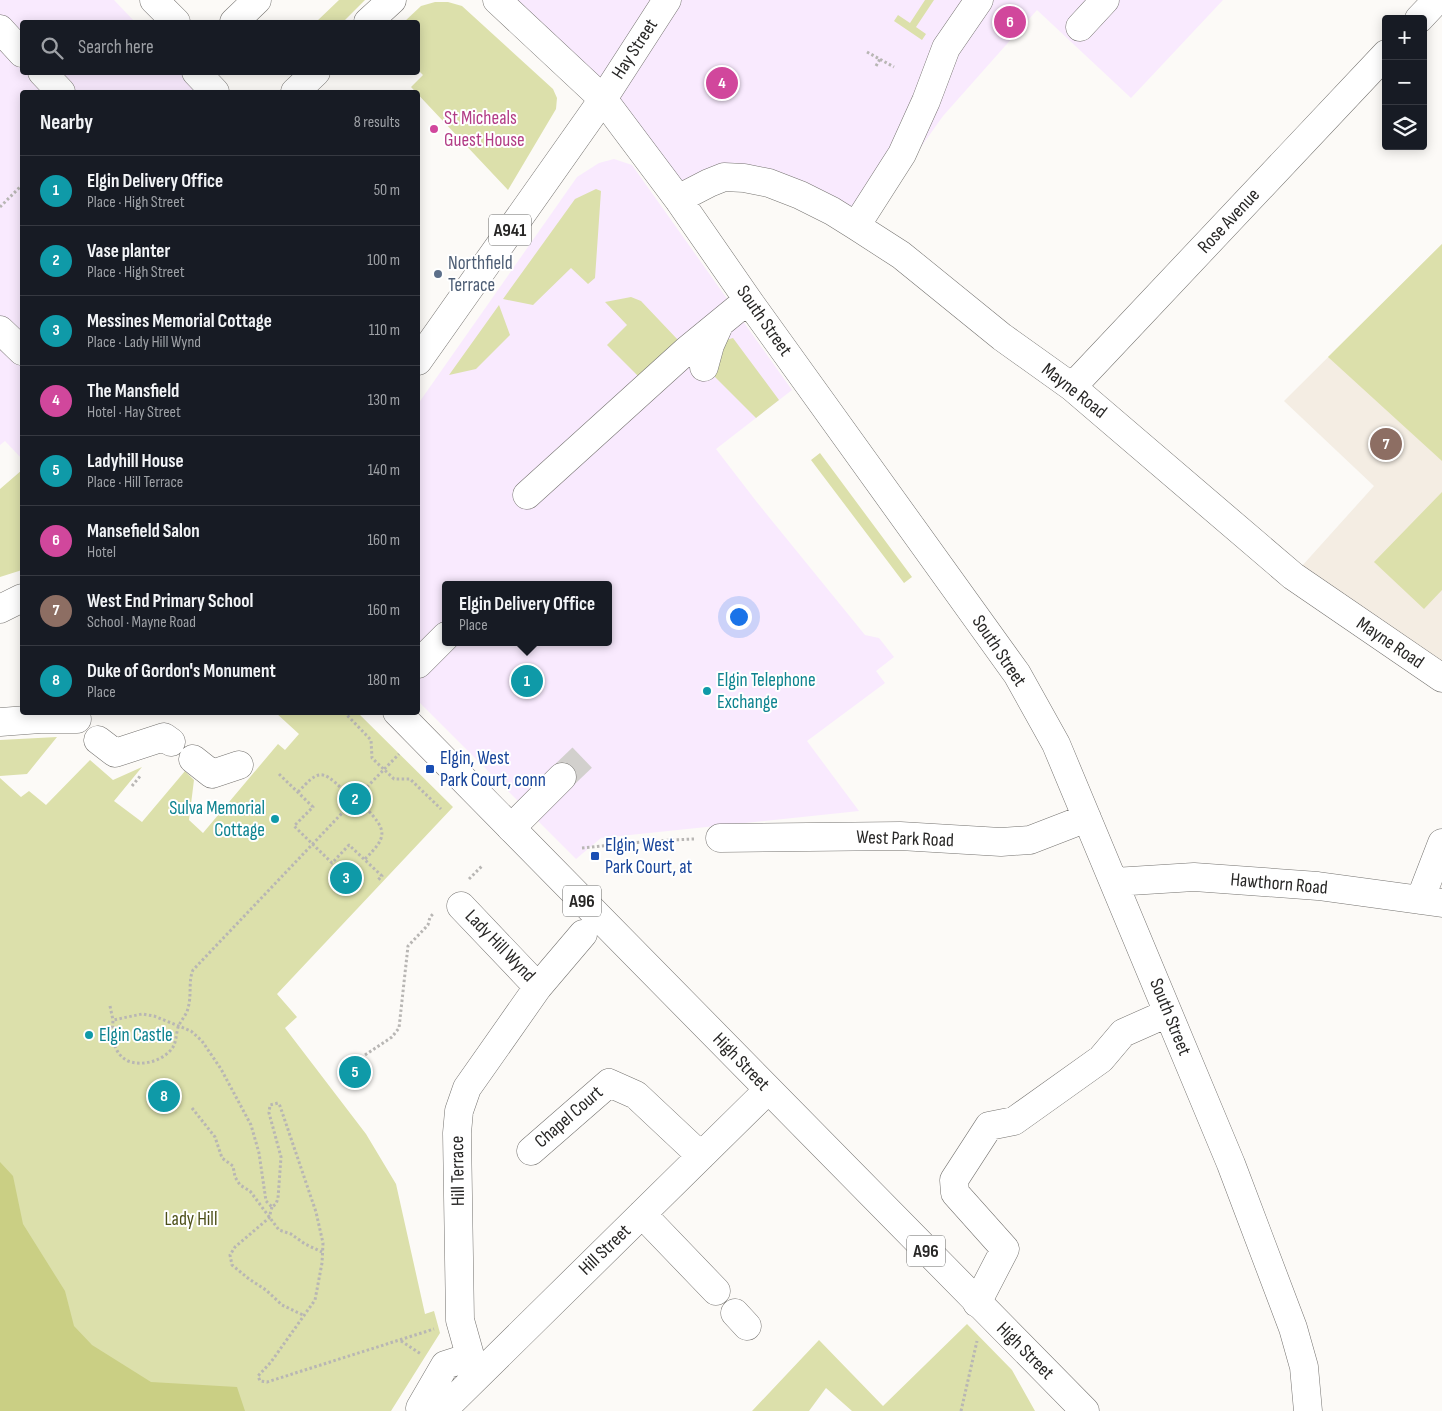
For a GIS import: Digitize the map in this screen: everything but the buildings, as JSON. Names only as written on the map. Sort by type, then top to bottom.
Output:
[{"type":"main road","points":[[154,0],[174,20]]},
{"type":"main road","points":[[236,20],[257,0]]},
{"type":"main road","points":[[370,20],[392,0]]},
{"type":"main road","name":"South Street","points":[[496,0],[603,98],[678,199],[748,300],[1017,674],[1056,744],[1231,1164],[1293,1328],[1304,1367],[1308,1411]]},
{"type":"main road","name":"Hay Street","points":[[603,98],[667,0]]},
{"type":"main road","points":[[856,226],[902,154],[926,101],[946,48],[979,0]]},
{"type":"main road","points":[[1080,27],[1105,0]]},
{"type":"main road","points":[[1423,15],[1437,0]]},
{"type":"main road","points":[[0,29],[20,51]]},
{"type":"main road","name":"Rose Avenue","points":[[1072,387],[1382,58]]},
{"type":"main road","points":[[45,75],[59,90]]},
{"type":"main road","points":[[199,75],[213,90]]},
{"type":"main road","points":[[297,90],[313,75]]},
{"type":"main road","name":"A941","points":[[420,358],[603,98]]},
{"type":"main road","name":"Mayne Road","points":[[678,199],[724,177],[744,178],[769,183],[800,195],[856,226],[902,255],[1002,336],[1072,387],[1293,576],[1442,678]]},
{"type":"main road","points":[[527,495],[687,350],[748,300]]},
{"type":"main road","points":[[704,367],[710,345],[719,324]]},
{"type":"main road","points":[[0,330],[20,349]]},
{"type":"main road","points":[[0,609],[20,599]]},
{"type":"main road","points":[[0,614],[20,612]]},
{"type":"main road","points":[[420,662],[442,640]]},
{"type":"main road","name":"High Street","points":[[400,715],[1085,1411]]},
{"type":"main road","points":[[0,722],[40,718],[77,719]]},
{"type":"main road","points":[[98,740],[115,754],[164,737],[170,742]]},
{"type":"main road","points":[[193,759],[212,774],[239,766]]},
{"type":"main road","points":[[511,828],[562,777]]},
{"type":"main road","name":"West Park Road","points":[[720,838],[900,836],[1001,842],[1030,840],[1087,818]]},
{"type":"main road","points":[[1431,901],[1442,842]]},
{"type":"main road","name":"Hawthorn Road","points":[[1114,882],[1194,876],[1318,886],[1431,901]]},
{"type":"main road","name":"Lady Hill Wynd","points":[[461,906],[538,987]]},
{"type":"main road","name":"Hill Terrace","points":[[473,1367],[460,1320],[457,1133],[461,1101],[467,1088],[538,987],[583,934]]},
{"type":"main road","points":[[977,1303],[1005,1249],[955,1193],[954,1180],[989,1126],[1014,1121],[1101,1059],[1123,1033],[1168,1013]]},
{"type":"main road","name":"Chapel Court","points":[[531,1152],[609,1083],[636,1095],[701,1156]]},
{"type":"main road","name":"Hill Street","points":[[429,1408],[642,1214],[768,1090]]},
{"type":"main road","points":[[642,1214],[716,1291]]},
{"type":"main road","points":[[429,1408],[445,1365],[473,1367]]},
{"type":"path","points":[[867,52],[894,67]]},
{"type":"path","points":[[876,66],[880,59]]},
{"type":"path","points":[[0,207],[20,187]]},
{"type":"path","points":[[347,715],[371,740],[372,758],[394,779],[410,779],[440,809]]},
{"type":"path","points":[[364,790],[403,749]]},
{"type":"path","points":[[279,774],[313,807],[294,826],[332,864],[349,845],[382,876],[377,882]]},
{"type":"path","points":[[298,792],[316,775],[321,774],[332,779],[343,790]]},
{"type":"path","points":[[355,785],[364,790],[368,798],[365,807],[357,813],[345,810],[340,802],[343,790],[355,785]]},
{"type":"path","points":[[365,807],[377,820],[382,835],[381,841],[365,859]]},
{"type":"path","points":[[110,1006],[113,1020],[112,1038],[123,1057],[130,1062],[153,1061],[164,1056],[174,1046],[178,1026],[188,1009],[191,987],[190,976],[193,970],[345,810]]},
{"type":"path","points":[[582,848],[653,841],[720,838]]},
{"type":"path","points":[[365,1055],[392,1037],[399,1028],[408,946],[423,931]]},
{"type":"path","points":[[113,1020],[142,1014],[154,1016],[191,1031],[202,1041],[240,1101],[251,1125],[259,1153],[266,1201],[272,1206]]},
{"type":"path","points":[[305,1316],[282,1305],[266,1290],[249,1279],[232,1265],[230,1255],[236,1247],[269,1218],[272,1206],[276,1204],[278,1198],[281,1157],[270,1113],[270,1106],[274,1103],[278,1103],[280,1106],[290,1131],[316,1212],[323,1243],[322,1263],[315,1300],[305,1316],[271,1362],[262,1370],[258,1376],[260,1381],[267,1382],[381,1347],[460,1320]]},
{"type":"path","points":[[192,1108],[215,1137],[222,1158],[233,1166],[235,1177],[240,1185],[250,1191],[278,1230],[291,1234],[322,1252]]},
{"type":"path","points":[[961,1411],[977,1341]]},
{"type":"shaded area","points":[[0,0],[114,0],[133,20],[20,20],[20,75],[184,75],[199,90],[20,90],[20,457],[5,441],[0,445]]},
{"type":"shaded area","points":[[499,0],[1223,0],[1131,98],[1037,10],[943,116],[874,213],[855,219],[809,192],[680,189]]},
{"type":"shaded area","points":[[614,159],[632,165],[792,390],[716,449],[865,635],[879,638],[894,657],[876,671],[885,683],[807,741],[859,811],[601,838],[576,859],[420,703],[420,401],[577,177],[599,163]]},
{"type":"shaded area","points":[[1442,244],[1442,678],[1293,576],[1374,486],[1284,401]]},
{"type":"green space","points":[[339,0],[365,0],[345,20],[318,20]]},
{"type":"green space","points":[[925,0],[934,0],[916,27],[926,34],[922,40],[894,21],[898,15],[910,23]]},
{"type":"green space","points":[[435,2],[448,2],[462,6],[553,89],[557,98],[556,109],[508,190],[420,97],[420,90],[414,90],[411,87],[423,75],[420,72],[420,20],[406,20],[421,6]]},
{"type":"green space","points":[[596,189],[601,191],[595,278],[588,284],[571,268],[533,305],[503,299],[575,199]]},
{"type":"green space","points":[[1442,244],[1442,461],[1328,357]]},
{"type":"green space","points":[[631,297],[641,301],[678,340],[638,376],[607,345],[627,325],[605,302]]},
{"type":"green space","points":[[499,305],[510,335],[476,369],[449,375]]},
{"type":"green space","points":[[733,338],[779,400],[756,418],[713,375],[726,340]]},
{"type":"green space","points":[[820,453],[912,577],[904,583],[811,460]]},
{"type":"green space","points":[[20,472],[20,571],[0,577],[0,489]]},
{"type":"green space","points":[[1442,492],[1442,590],[1424,609],[1374,562]]},
{"type":"green space","name":"Lady Hill","points":[[278,715],[360,715],[453,807],[277,994],[297,1017],[285,1028],[366,1134],[396,1184],[425,1314],[434,1311],[440,1333],[391,1411],[0,1411],[0,778],[21,797],[29,791],[46,805],[90,760],[113,780],[142,767],[114,801],[142,822],[185,771],[194,780],[189,820],[203,833],[278,744],[285,750],[299,734]]},
{"type":"green space","points":[[57,737],[27,774],[0,776],[0,740]]},
{"type":"green space","points":[[0,1162],[13,1176],[23,1224],[65,1291],[74,1326],[92,1345],[151,1382],[237,1387],[245,1411],[0,1411]]},
{"type":"green space","points":[[967,1324],[1012,1370],[1035,1411],[852,1411],[826,1388],[809,1411],[752,1411],[819,1340],[883,1406]]},
{"type":"tunnel","points":[[562,777],[588,752]]},
{"type":"place","name":"Mansefield Salon","points":[[1010,22]]},
{"type":"place","name":"The Mansfield","points":[[722,83]]},
{"type":"place","name":"St Micheals Guest House","points":[[434,129]]},
{"type":"place","name":"Northfield Terrace","points":[[438,274]]},
{"type":"place","name":"West End Primary School","points":[[1386,444]]},
{"type":"place","name":"Elgin Delivery Office","points":[[527,681]]},
{"type":"place","name":"Elgin Telephone Exchange","points":[[707,691]]},
{"type":"place","name":"Elgin, West Park Court, conn","points":[[430,769]]},
{"type":"place","name":"Vase planter","points":[[355,799]]},
{"type":"place","name":"Sulva Memorial Cottage","points":[[275,819]]},
{"type":"place","name":"Elgin, West Park Court, at","points":[[595,856]]},
{"type":"place","name":"Messines Memorial Cottage","points":[[346,878]]},
{"type":"place","name":"Elgin Castle","points":[[89,1035]]},
{"type":"place","name":"Ladyhill House","points":[[355,1072]]},
{"type":"place","name":"Duke of Gordon's Monument","points":[[164,1096]]}]
